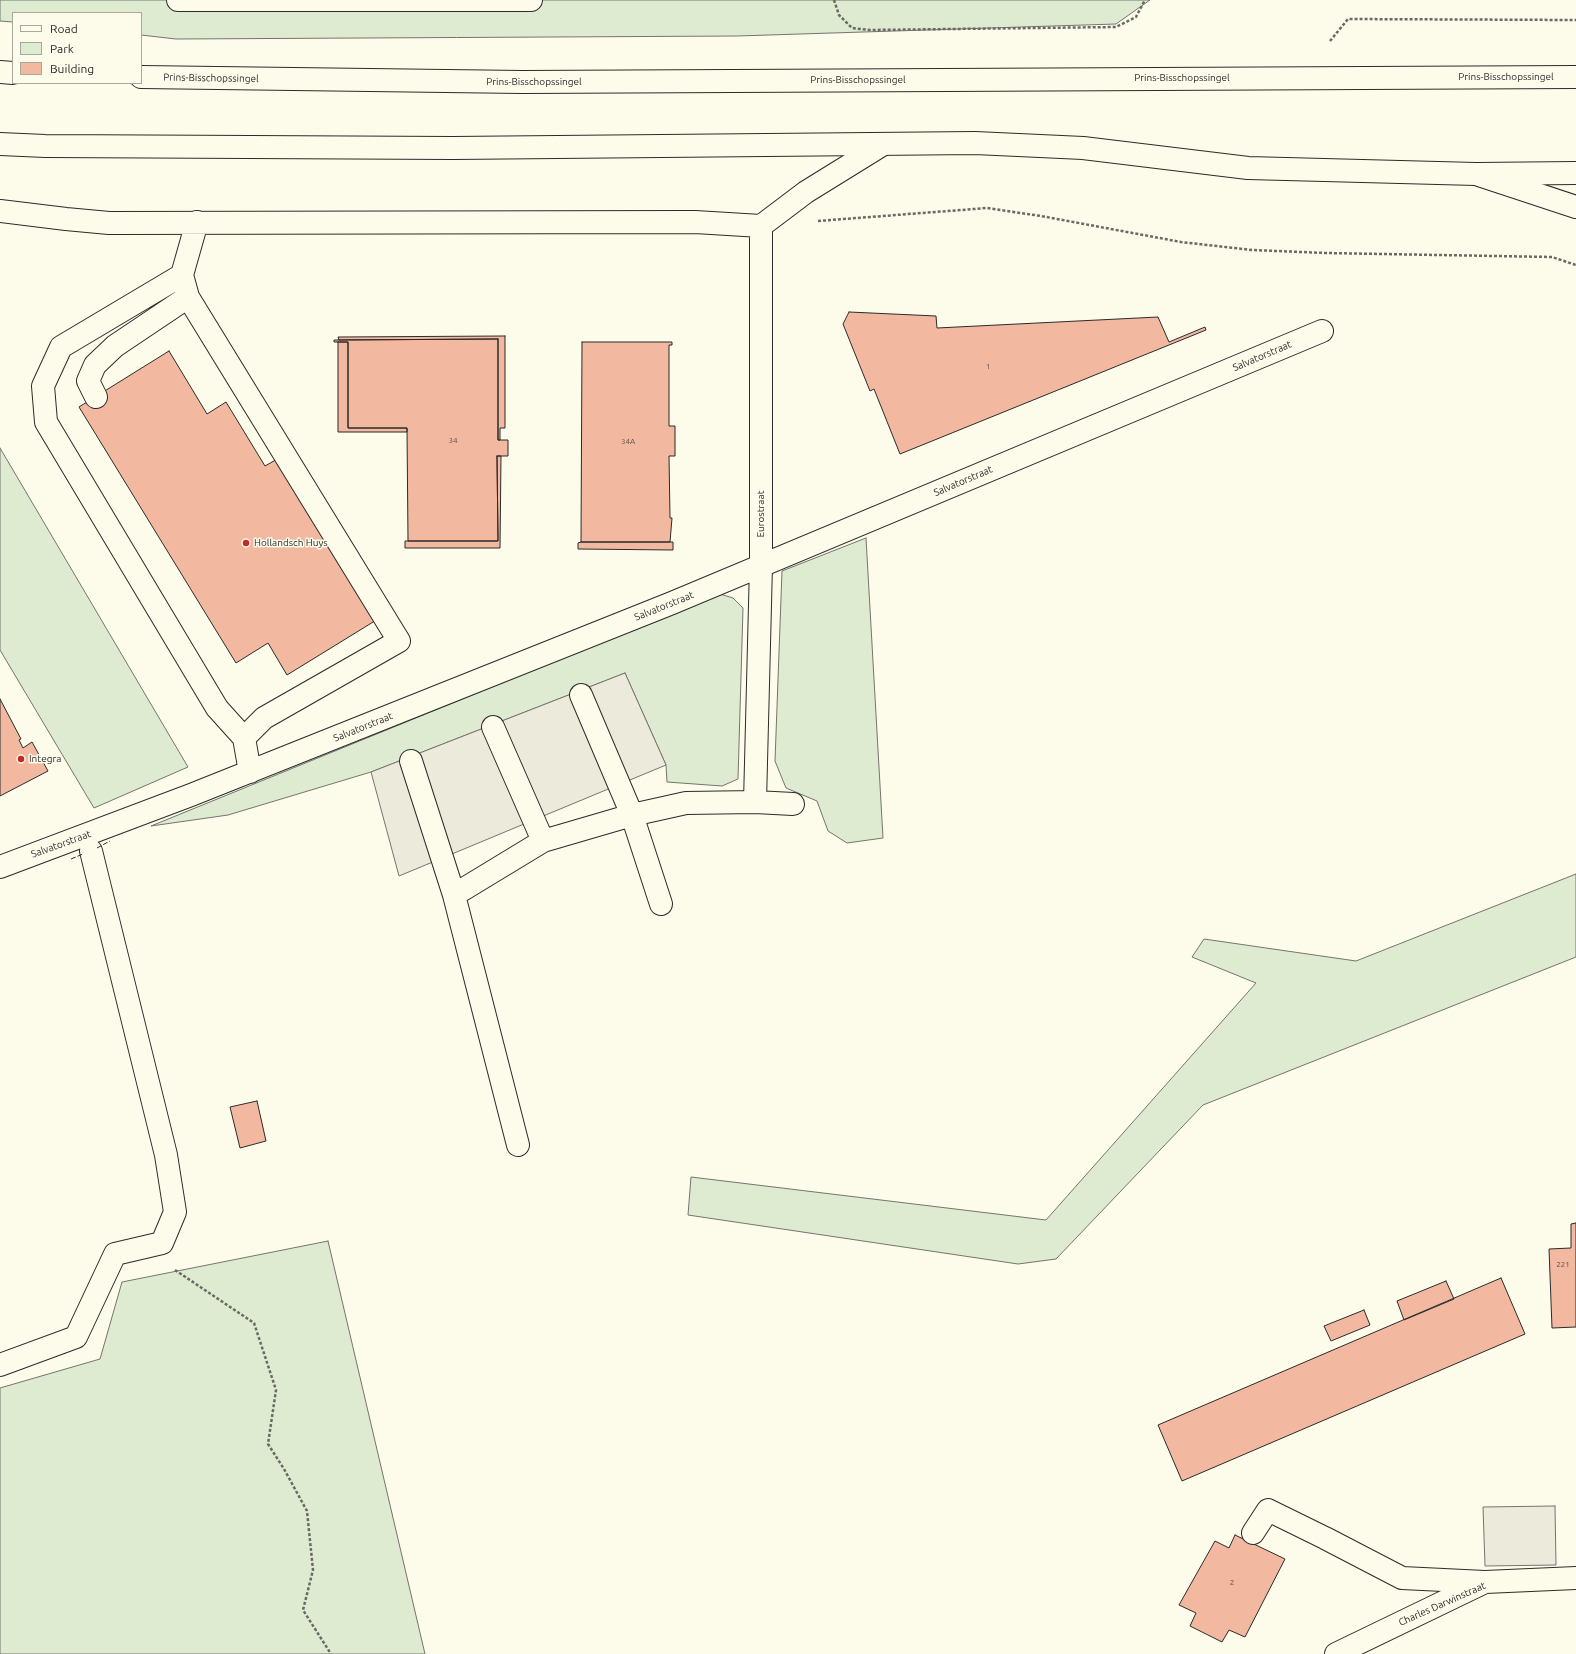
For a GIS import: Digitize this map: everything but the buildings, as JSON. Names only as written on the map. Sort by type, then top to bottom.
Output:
[{"type":"main road","points":[[178,0],[531,0]]},
{"type":"main road","points":[[0,72],[12,73]]},
{"type":"main road","name":"Prins-Bisschopssingel","points":[[142,76],[522,82],[1576,77]]},
{"type":"main road","points":[[0,144],[53,146],[453,148],[976,143],[1068,148],[1248,168],[1476,174],[1576,173]]},
{"type":"main road","points":[[0,211],[66,220],[109,223],[695,222],[761,226],[806,192],[882,145]]},
{"type":"main road","points":[[1476,174],[1576,207]]},
{"type":"main road","points":[[197,222],[182,275],[188,297],[399,641],[264,718],[244,738]]},
{"type":"main road","name":"Eurostraat","points":[[755,802],[761,565],[761,226]]},
{"type":"main road","points":[[182,275],[61,347],[43,386],[46,422],[217,708],[244,738],[250,772]]},
{"type":"main road","points":[[96,397],[88,381],[95,365],[115,346],[188,297]]},
{"type":"main road","name":"Salvatorstraat","points":[[0,867],[250,772],[672,603],[1322,331]]},
{"type":"main road","points":[[581,695],[632,815],[661,904]]},
{"type":"main road","points":[[493,728],[543,841]]},
{"type":"main road","points":[[411,761],[454,895],[518,1145]]},
{"type":"main road","points":[[454,895],[543,841],[632,815],[686,803],[755,802],[793,804]]},
{"type":"main road","points":[[0,1365],[76,1337],[115,1254],[162,1243],[175,1212],[166,1155],[91,851]]},
{"type":"main road","points":[[1252,1533],[1268,1510],[1402,1578],[1485,1582]]},
{"type":"main road","name":"Charles Darwinstraat","points":[[1337,1653],[1485,1582],[1576,1578]]},
{"type":"path","points":[[834,0],[839,15],[852,28],[870,30],[1116,27],[1136,17],[1145,0]]},
{"type":"path","points":[[1330,41],[1348,19],[1576,20]]},
{"type":"path","points":[[813,222],[988,208],[1181,242],[1252,250],[1552,257],[1576,265]]},
{"type":"path","points":[[144,1248],[254,1323],[276,1390],[268,1444],[284,1468],[307,1511],[314,1570],[303,1610],[331,1654]]},
{"type":"green space","points":[[0,0],[1150,0],[1116,24],[737,36],[176,39],[142,35],[142,12],[12,12],[12,22],[0,21]]},
{"type":"green space","points":[[0,448],[188,767],[94,808],[0,650]]},
{"type":"green space","points":[[866,538],[883,838],[847,843],[828,831],[817,801],[786,788],[775,761],[782,571]]},
{"type":"green space","points":[[720,594],[733,598],[743,608],[738,779],[722,786],[667,782],[666,765],[625,673],[371,772],[228,815],[151,826]]},
{"type":"green space","points":[[1576,874],[1576,957],[1203,1105],[1056,1259],[1018,1264],[688,1215],[691,1177],[1046,1220],[1256,983],[1192,957],[1204,939],[1356,961]]},
{"type":"green space","points":[[328,1241],[425,1654],[0,1654],[0,1388],[100,1359],[122,1282]]},
{"type":"shaded area","points":[[625,673],[666,765],[399,876],[371,772]]},
{"type":"shaded area","points":[[1555,1506],[1556,1565],[1485,1566],[1483,1507]]},
{"type":"fence","points":[[97,848],[110,841]]},
{"type":"fence","points":[[71,859],[83,854]]},
{"type":"place","name":"Hollandsch Huys","points":[[246,543]]},
{"type":"place","name":"Integra","points":[[21,759]]}]
